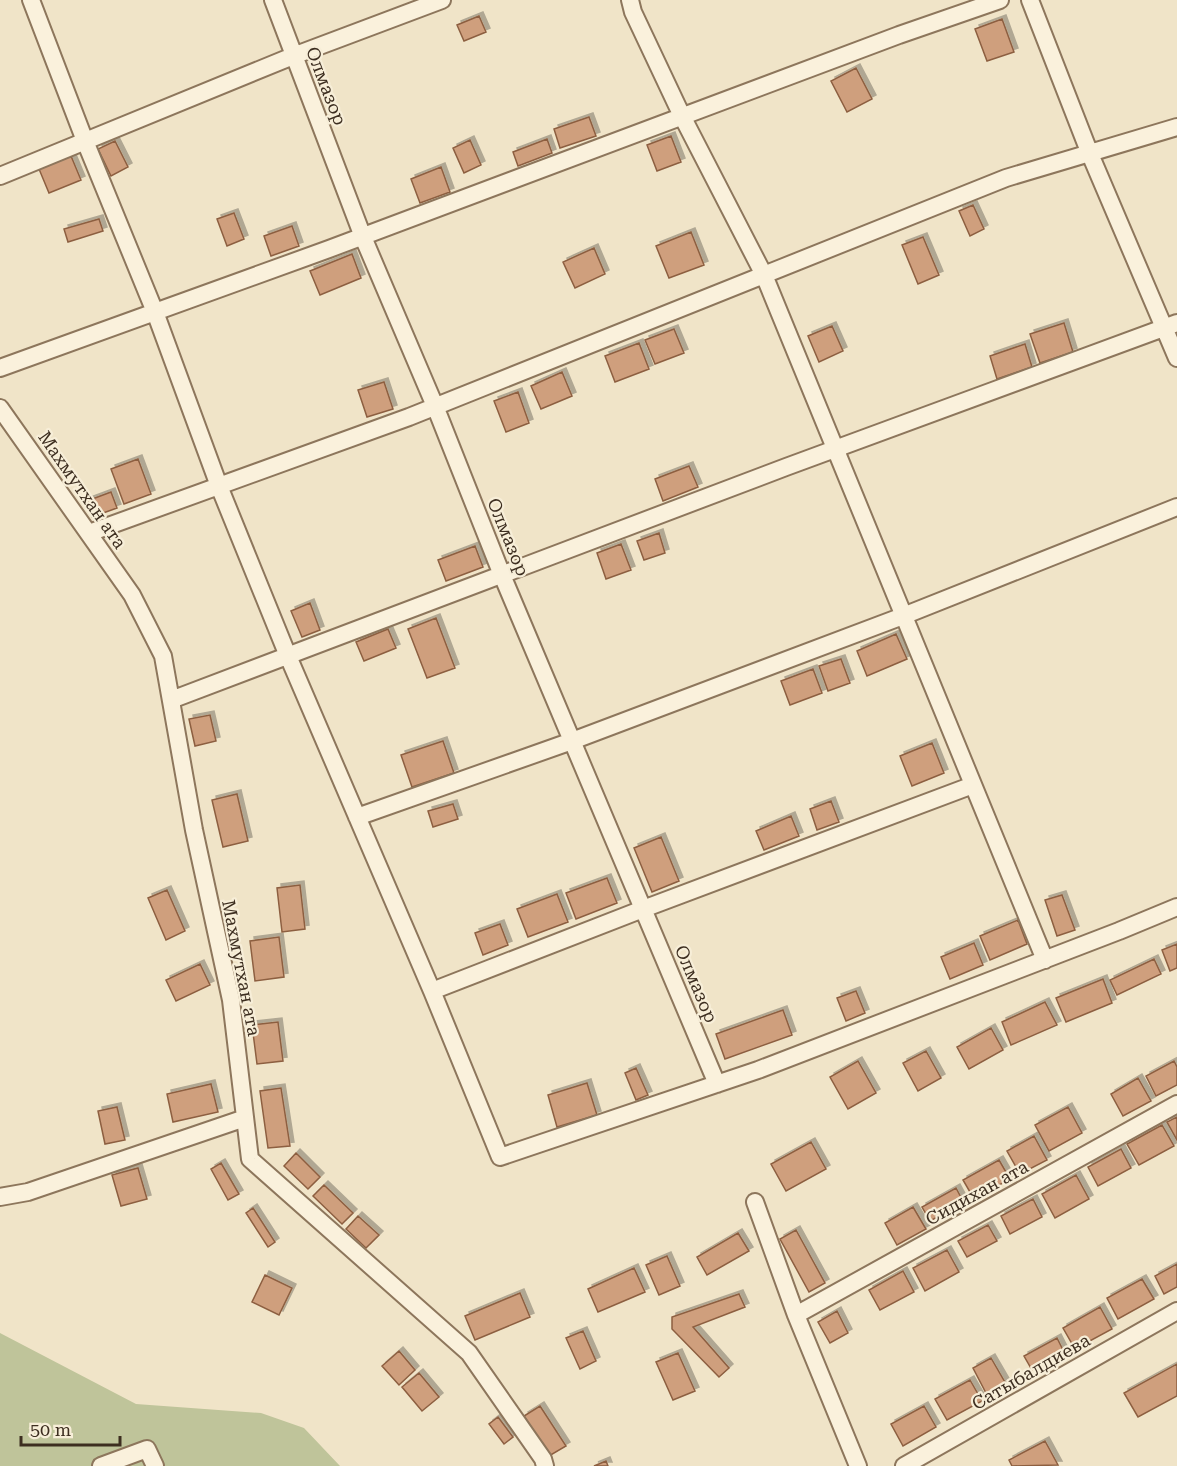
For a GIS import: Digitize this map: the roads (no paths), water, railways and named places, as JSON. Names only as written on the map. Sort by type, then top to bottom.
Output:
[{"type":"street","points":[[31,0],[85,141],[155,312],[219,486],[288,656],[432,991],[500,1157],[770,1066],[1177,907]]},
{"type":"street","name":"Олмазор","points":[[273,0],[363,237],[435,406],[502,575],[717,1084]]},
{"type":"street","points":[[0,176],[294,56],[442,0]]},
{"type":"street","points":[[630,0],[633,12],[682,116],[764,275],[1045,960]]},
{"type":"street","points":[[0,368],[363,237],[899,35],[1000,0]]},
{"type":"street","points":[[1030,0],[1090,154],[1171,325],[1177,358]]},
{"type":"street","points":[[89,533],[435,406],[1006,178],[1177,127]]},
{"type":"street","points":[[171,700],[834,449],[1171,325]]},
{"type":"street","name":"Махмутхан ата","points":[[0,408],[132,595],[163,656],[194,830],[231,1000],[250,1159],[469,1353],[543,1459],[545,1466]]},
{"type":"street","points":[[357,817],[572,741],[1176,510]]},
{"type":"street","points":[[432,991],[972,785]]},
{"type":"street","name":"Сидихан ата","points":[[796,1315],[1177,1104]]},
{"type":"street","points":[[0,1197],[28,1192],[245,1119]]},
{"type":"street","points":[[754,1202],[796,1315],[858,1466]]},
{"type":"street","name":"Сатыбалдиева","points":[[904,1466],[1177,1311]]},
{"type":"street","points":[[101,1466],[147,1449],[155,1466]]}]
